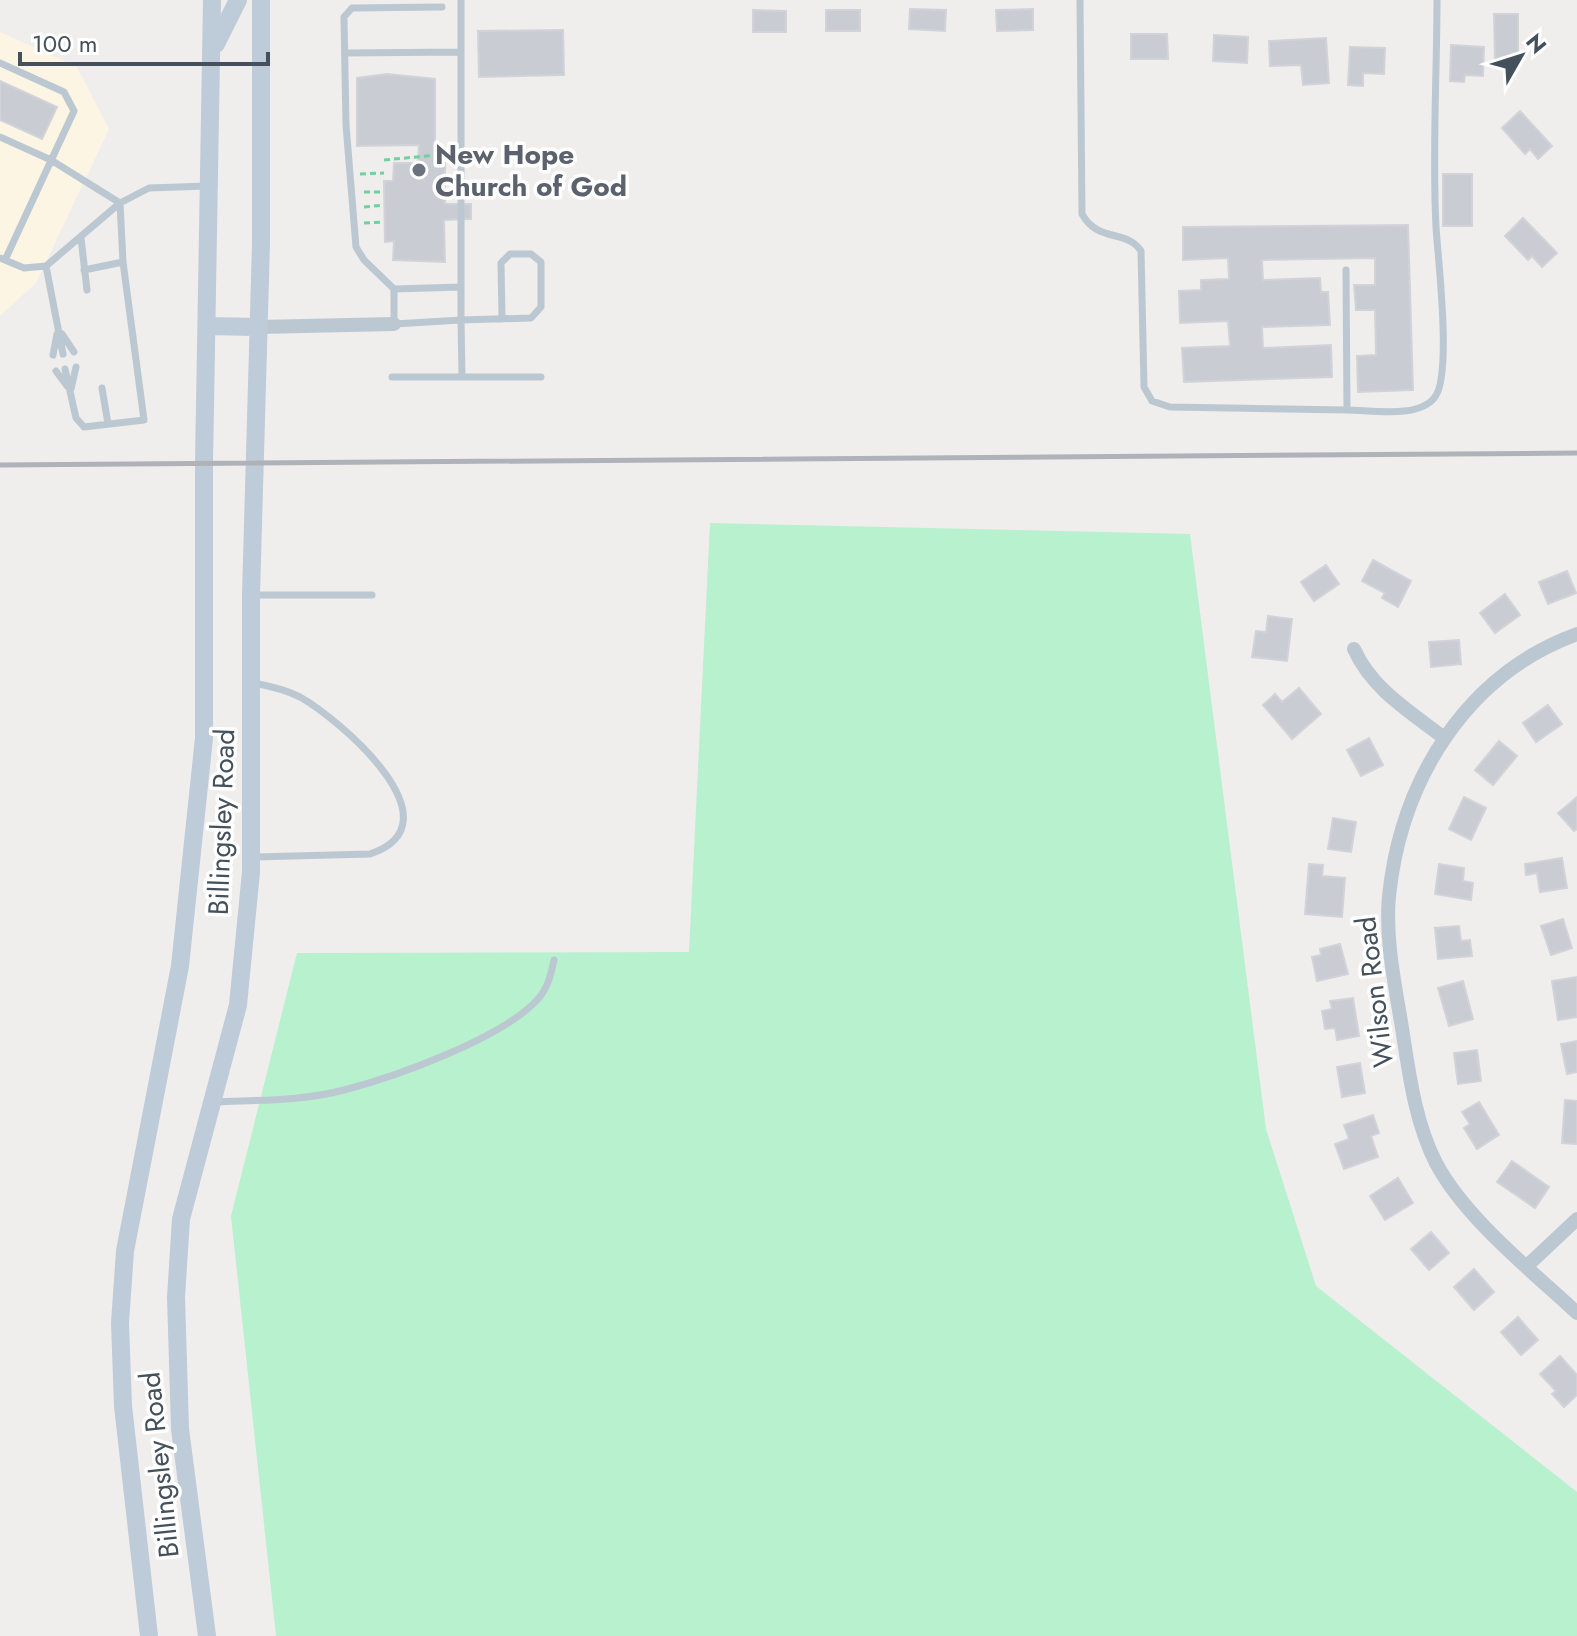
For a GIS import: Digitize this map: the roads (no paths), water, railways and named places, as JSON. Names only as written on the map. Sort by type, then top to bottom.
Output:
[{"type":"main road","name":"Billingsley Road","points":[[149,1636],[123,1406],[120,1323],[125,1251],[180,966],[204,738],[212,0]]},
{"type":"main road","points":[[211,58],[220,30],[238,0]]},
{"type":"main road","name":"Billingsley Road","points":[[207,1636],[180,1429],[175,1313],[181,1219],[238,1005],[251,857],[251,595],[259,327],[261,0]]},
{"type":"main road","points":[[207,326],[259,327]]},
{"type":"street","points":[[259,327],[394,324]]},
{"type":"street","name":"Wilson Road","points":[[1577,634],[1506,674],[1475,700],[1443,737],[1408,807],[1391,883],[1389,932],[1400,1017],[1422,1128],[1438,1167],[1469,1207],[1577,1313]]},
{"type":"street","points":[[1354,649],[1367,674],[1384,692],[1443,737]]},
{"type":"street","points":[[1527,1266],[1577,1219]]},
{"type":"lane","points":[[461,0],[462,377]]},
{"type":"lane","points":[[1080,0],[1082,214],[1095,230],[1136,243],[1141,251],[1146,395],[1159,406],[1170,407],[1347,410],[1420,409],[1435,398],[1441,380],[1441,271],[1436,227],[1437,0]]},
{"type":"lane","points":[[442,7],[352,8],[344,17],[350,174],[359,254],[394,289],[394,324],[531,318],[541,307],[541,262],[531,254],[510,254],[501,263],[502,319]]},
{"type":"lane","points":[[345,53],[460,52]]},
{"type":"lane","points":[[0,63],[64,92],[71,100],[74,111],[3,259],[24,268],[46,266],[136,193],[164,186],[210,187]]},
{"type":"lane","points":[[0,137],[51,160],[120,203]]},
{"type":"lane","points":[[65,369],[76,418],[84,427],[144,420],[123,262],[120,203]]},
{"type":"lane","points":[[81,238],[87,290]]},
{"type":"lane","points":[[84,270],[123,262]]},
{"type":"lane","points":[[46,266],[63,354]]},
{"type":"lane","points":[[1346,270],[1347,410]]},
{"type":"lane","points":[[394,289],[461,287]]},
{"type":"lane","points":[[58,328],[74,352]]},
{"type":"lane","points":[[53,355],[58,328]]},
{"type":"lane","points":[[70,391],[76,367]]},
{"type":"lane","points":[[56,371],[70,391]]},
{"type":"lane","points":[[392,377],[541,377]]},
{"type":"lane","points":[[102,388],[108,424]]},
{"type":"lane","points":[[251,595],[372,595]]},
{"type":"lane","points":[[251,857],[370,854],[384,849],[396,838],[403,807],[396,786],[328,716],[279,687],[252,682]]},
{"type":"lane","points":[[213,1102],[294,1098],[344,1090],[438,1056],[521,1014],[539,998],[549,982],[554,960]]},
{"type":"railway","points":[[0,465],[1577,453]]},
{"type":"place","name":"New Hope Church of God","points":[[419,170]]}]
